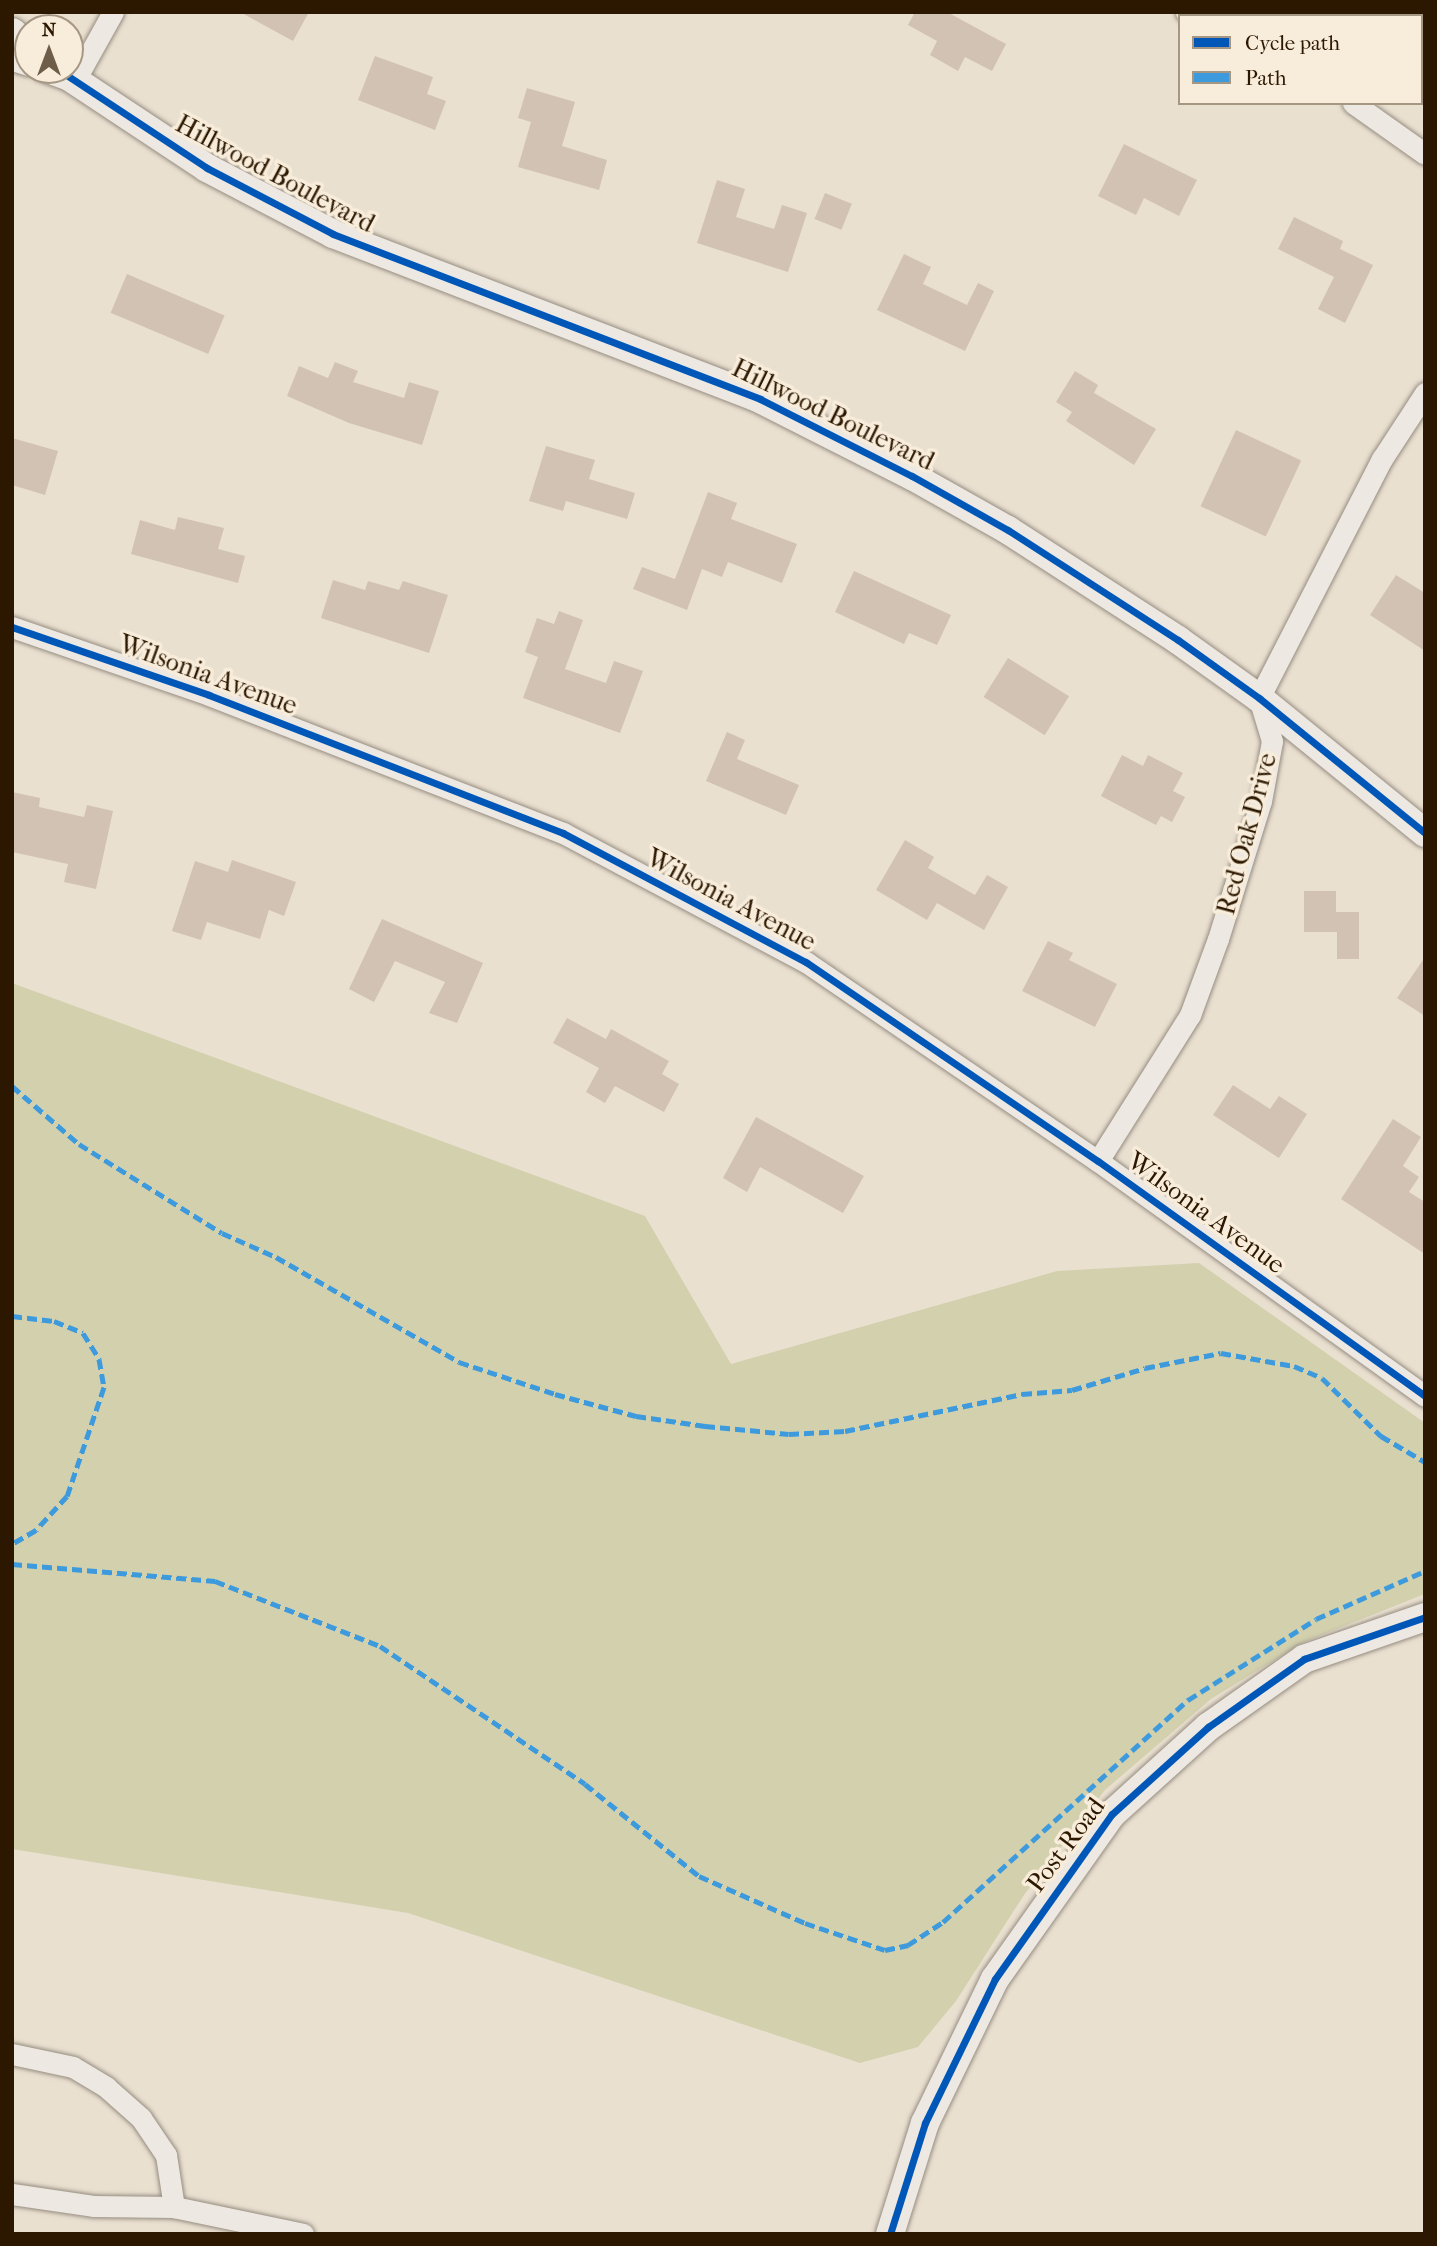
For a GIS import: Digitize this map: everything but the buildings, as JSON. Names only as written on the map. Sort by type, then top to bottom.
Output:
[{"type":"street","points":[[84,51],[113,12]]},
{"type":"street","name":"Hillwood Boulevard","points":[[78,84],[207,168],[333,234],[760,398],[912,476],[1123,604],[1259,698],[1425,833]]},
{"type":"street","points":[[1356,105],[1425,154]]},
{"type":"street","points":[[1259,698],[1382,459],[1425,393]]},
{"type":"street","name":"Wilsonia Avenue","points":[[12,628],[209,695],[563,833],[806,962],[1098,1161],[1425,1396]]},
{"type":"street","name":"Red Oak Drive","points":[[1098,1161],[1190,1015],[1219,939],[1261,801],[1272,741],[1259,698]]},
{"type":"street","name":"Post Road","points":[[890,2234],[925,2123],[995,1979],[1112,1814],[1208,1727],[1304,1660],[1425,1618]]},
{"type":"street","points":[[12,2053],[73,2067],[106,2087],[141,2118],[166,2155],[174,2207]]},
{"type":"street","points":[[12,2194],[93,2206],[174,2207],[303,2234]]},
{"type":"shaded area","points":[[12,983],[645,1216],[731,1364],[1057,1271],[1199,1263],[1425,1423],[1425,1594],[1304,1642],[1211,1699],[1105,1790],[1024,1895],[956,2001],[918,2047],[860,2063],[408,1913],[12,1849]]},
{"type":"marked path","points":[[12,1086],[79,1144],[222,1233],[276,1257],[459,1362],[555,1394],[636,1416],[789,1434],[845,1431],[1022,1394],[1072,1390],[1145,1368],[1221,1353],[1294,1366],[1322,1378],[1381,1436],[1425,1462]]},
{"type":"marked path","points":[[12,1316],[54,1321],[83,1333],[99,1359],[104,1387],[67,1496],[36,1530],[12,1544]]},
{"type":"marked path","points":[[12,1564],[215,1581],[380,1646],[585,1784],[699,1876],[805,1923],[885,1950],[908,1945],[943,1922],[1188,1700],[1316,1619],[1425,1571]]},
{"type":"cycle path","points":[[80,84],[207,168],[333,234],[760,399],[912,476],[1008,530],[1178,640],[1259,698],[1425,833]]},
{"type":"cycle path","points":[[12,627],[209,695],[563,833],[806,962],[1098,1161],[1425,1396]]},
{"type":"cycle path","points":[[890,2234],[925,2123],[995,1979],[1112,1814],[1208,1727],[1304,1659],[1425,1617]]}]
